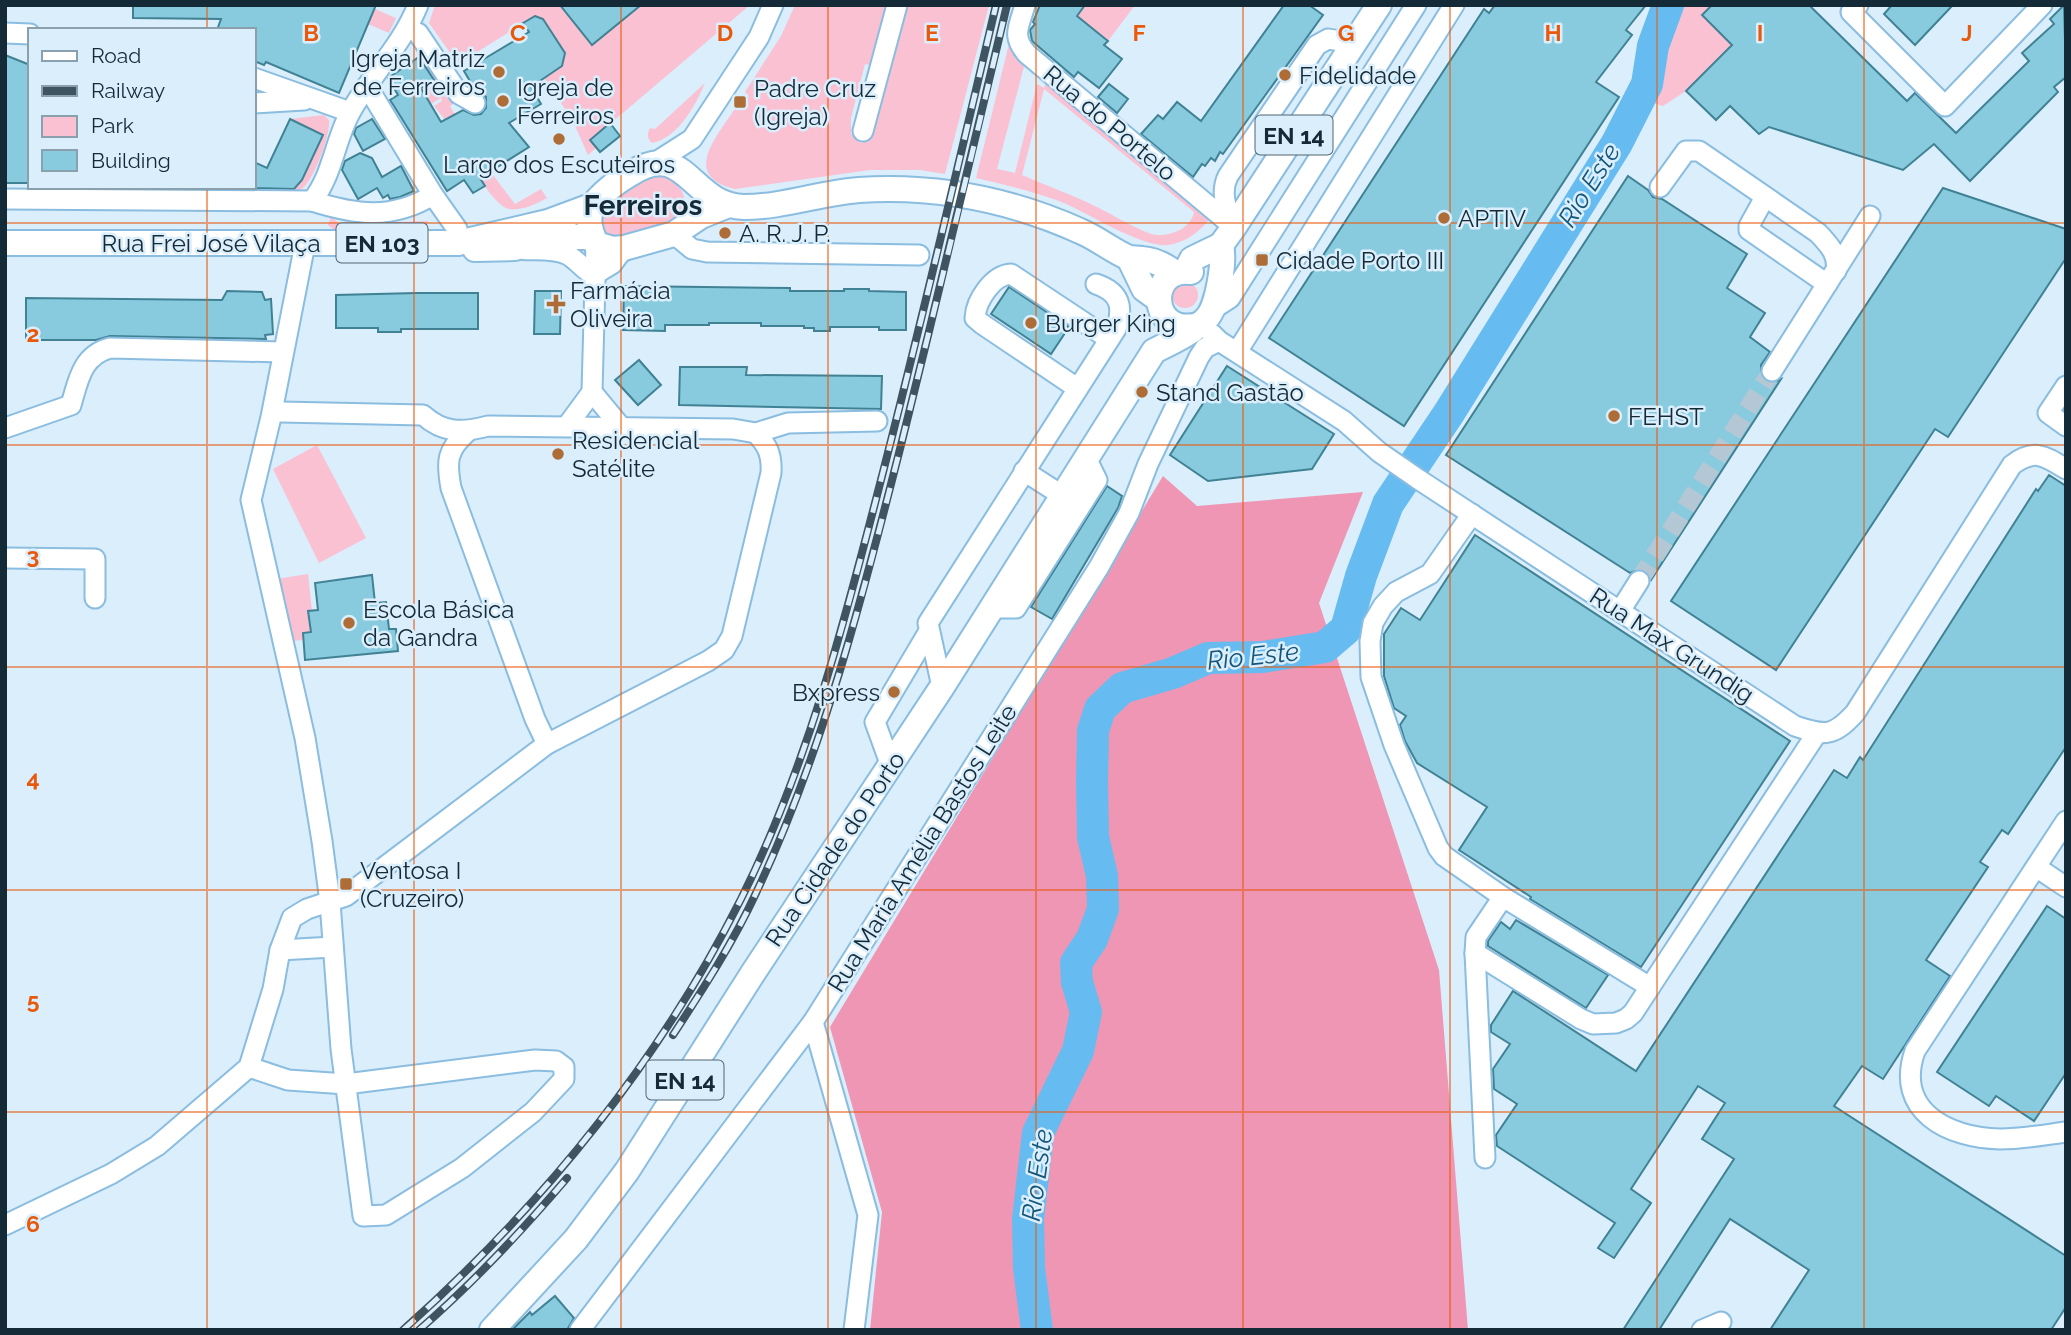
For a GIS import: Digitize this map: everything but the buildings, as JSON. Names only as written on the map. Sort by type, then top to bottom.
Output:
[{"type":"main road","name":"Rua Cidade do Porto","points":[[1154,351],[1154,324],[1164,282],[1181,272],[1198,254],[1228,236],[1379,5]]},
{"type":"main road","points":[[656,162],[670,163],[726,206]]},
{"type":"main road","name":"Rua Frei José Vilaça","points":[[5,243],[458,243],[548,222],[594,205],[604,193],[626,176],[644,164],[656,162]]},
{"type":"main road","name":"EN 103","points":[[682,228],[696,211],[691,181]]},
{"type":"main road","name":"Rua Frei José Vilaça","points":[[458,243],[472,249],[514,248],[525,242],[553,237],[595,241],[612,249],[624,248],[682,228],[726,206],[765,206],[858,191],[937,191],[989,200],[1041,215],[1083,232],[1129,258],[1155,261],[1181,272]]},
{"type":"main road","points":[[594,205],[588,225],[595,241]]},
{"type":"main road","points":[[1129,258],[1144,289],[1172,323],[1180,326],[1207,313],[1222,271],[1228,236]]},
{"type":"main road","points":[[1181,272],[1196,273],[1212,287],[1207,313]]},
{"type":"main road","name":"Rua Cidade do Porto","points":[[492,1330],[576,1239],[627,1171],[942,687],[1154,351],[1179,339],[1207,313]]},
{"type":"street","points":[[312,201],[322,187],[350,112],[409,27],[418,5]]},
{"type":"street","name":"EN 103","points":[[656,162],[692,139],[746,60],[773,5]]},
{"type":"street","points":[[863,131],[897,5]]},
{"type":"street","name":"Rua do Portelo","points":[[1025,5],[1016,35],[1018,43],[1027,54],[1228,236]]},
{"type":"street","points":[[1207,313],[1230,298],[1416,5]]},
{"type":"street","points":[[1237,352],[1454,5]]},
{"type":"street","points":[[1858,5],[1851,12],[1945,106],[2042,5]]},
{"type":"street","points":[[418,33],[460,94],[475,103]]},
{"type":"street","points":[[256,79],[350,112]]},
{"type":"street","points":[[368,86],[433,195],[457,229],[458,243]]},
{"type":"street","points":[[256,103],[312,100]]},
{"type":"street","name":"EN 103","points":[[691,181],[692,139]]},
{"type":"street","points":[[1660,187],[1686,151],[1699,151],[1818,233],[1836,258],[1832,277]]},
{"type":"street","points":[[5,199],[312,201],[357,212],[387,212],[414,206],[433,195]]},
{"type":"street","points":[[1765,197],[1749,230],[1832,277]]},
{"type":"street","points":[[1772,371],[1870,216]]},
{"type":"street","points":[[682,228],[692,249],[707,252],[919,256]]},
{"type":"street","points":[[567,426],[592,392],[595,241]]},
{"type":"street","points":[[249,1067],[288,1080],[346,1084],[535,1060],[556,1061],[564,1068],[564,1079],[533,1112],[462,1168],[386,1215],[363,1216],[346,1084],[330,902],[305,738],[250,500],[271,417],[305,244]]},
{"type":"street","points":[[514,248],[566,254],[594,275]]},
{"type":"street","points":[[594,275],[612,264],[624,248]]},
{"type":"street","points":[[1077,388],[975,318],[976,308],[995,279],[1011,274],[1110,339]]},
{"type":"street","points":[[942,687],[928,623],[1110,339],[1121,316],[1119,302],[1107,288],[1096,284]]},
{"type":"street","name":"Rua Max Grundig","points":[[1207,313],[1219,341],[1344,421],[1395,464],[1795,726],[1817,733]]},
{"type":"street","name":"Rua Maria Amélia Bastos Leite","points":[[580,1330],[813,1022],[1099,567],[1129,513],[1148,464],[1199,357],[1205,348],[1219,341]]},
{"type":"street","points":[[5,428],[71,405],[82,369],[100,351],[110,348],[283,352]]},
{"type":"street","points":[[2066,386],[2048,413],[2066,426]]},
{"type":"street","points":[[592,392],[621,426]]},
{"type":"street","points":[[281,412],[423,415],[435,426],[467,432]]},
{"type":"street","points":[[547,744],[535,719],[451,488],[448,473],[453,444],[467,432],[488,426],[621,426],[733,429],[756,433],[788,423],[877,421]]},
{"type":"street","points":[[5,1225],[111,1174],[158,1146],[249,1067],[273,989],[280,950],[292,918],[307,909],[346,896],[547,744],[708,661],[724,650],[729,643],[771,473],[772,461],[768,446],[756,433]]},
{"type":"street","points":[[1475,953],[1593,1024],[1616,1023],[1633,1013],[1817,733],[1840,729],[1855,713],[2012,465],[2021,458],[2042,455],[2066,469]]},
{"type":"street","points":[[992,608],[1016,608],[1082,504],[1097,480],[1086,458]]},
{"type":"street","points":[[1024,471],[1063,496]]},
{"type":"street","points":[[1472,514],[1430,574],[1396,592],[1373,623],[1369,659],[1373,686],[1385,720],[1438,848],[1452,864],[1650,987]]},
{"type":"street","points":[[5,558],[96,559],[95,598]]},
{"type":"street","points":[[1620,611],[1639,581]]},
{"type":"street","points":[[891,766],[875,722],[929,631]]},
{"type":"street","points":[[2066,821],[1915,1051],[1909,1082],[1921,1111],[1970,1136],[1998,1139],[2066,1132]]},
{"type":"street","points":[[2036,867],[2066,887]]},
{"type":"street","points":[[1485,1158],[1476,937],[1503,897]]},
{"type":"street","points":[[280,950],[333,947]]},
{"type":"street","points":[[813,1022],[867,1215],[854,1330]]},
{"type":"street","points":[[1702,1330],[1721,1322]]},
{"type":"green space","points":[[435,5],[560,5],[592,45],[641,5],[750,5],[591,140],[596,148],[588,155],[572,119],[532,61],[547,23],[535,16],[458,64],[429,23]]},
{"type":"green space","points":[[795,5],[890,5],[875,66],[865,64],[851,118],[851,134],[861,143],[871,136],[903,5],[989,5],[945,174],[920,170],[870,170],[735,189],[718,183],[709,174],[706,164],[713,141],[736,107],[741,108],[749,96],[745,92],[781,36]]},
{"type":"green space","points":[[1030,5],[1040,5],[1028,18]]},
{"type":"green space","points":[[1040,5],[1062,5],[1076,17],[1085,5],[1135,5],[1108,41],[1083,20]]},
{"type":"green space","points":[[1676,5],[1712,5],[1702,15],[1732,45],[1686,91],[1663,106],[1649,102],[1660,82],[1661,43]]},
{"type":"green space","points":[[375,9],[396,18],[389,33],[368,24]]},
{"type":"green space","points":[[1009,44],[1026,59],[997,169],[1015,173],[1037,84],[1044,88],[1048,77],[1211,216],[1187,239],[1174,244],[1157,245],[1131,236],[1064,203],[976,178]],"holes":[[[1044,89],[1194,212],[1189,222],[1180,230],[1168,234],[1150,234],[1079,198],[1022,175]]]},
{"type":"green space","points":[[426,53],[455,103],[450,106],[455,115],[446,121],[434,106],[442,101],[441,98],[426,107],[416,91],[434,80],[420,56]]},
{"type":"green space","points":[[705,83],[691,111],[678,128],[652,143],[648,136],[650,128],[655,129]]},
{"type":"green space","points":[[324,115],[329,120],[329,127],[317,166],[303,188],[290,192],[302,179],[322,135],[290,119]]},
{"type":"green space","points":[[468,142],[515,204],[541,189],[547,198],[519,209],[503,206],[482,182],[460,147]]},
{"type":"green space","points":[[664,173],[679,188],[684,200],[681,211],[657,226],[610,237],[601,224],[603,207],[645,176]]},
{"type":"green space","points":[[331,217],[340,224],[428,221],[427,225],[416,229],[333,229],[328,225]]},
{"type":"green space","points":[[1185,282],[1194,286],[1198,295],[1194,304],[1185,308],[1176,304],[1172,295],[1176,286]]},
{"type":"green space","points":[[317,445],[366,538],[319,563],[273,469]]},
{"type":"green space","points":[[308,574],[312,611],[308,612],[312,639],[292,641],[276,579]]},
{"type":"shaded area","points":[[1163,476],[1197,506],[1363,492],[1319,603],[1439,970],[1468,1330],[870,1330],[882,1212],[830,1027]]},
{"type":"waterway","name":"Rio Este","points":[[1037,1330],[1029,1268],[1028,1219],[1038,1133],[1078,1051],[1086,1012],[1077,982],[1076,963],[1092,939],[1103,909],[1102,876],[1093,837],[1092,782],[1093,731],[1100,709],[1122,688],[1173,673],[1208,658],[1263,657],[1325,647],[1346,629],[1361,576],[1388,504],[1449,413],[1617,143],[1647,84],[1653,46],[1668,5]]},
{"type":"tunnel","points":[[1639,581],[1772,371]]},
{"type":"railway","points":[[403,1330],[502,1234],[548,1184],[634,1076],[708,960],[765,848],[823,691],[854,584],[996,5]]},
{"type":"railway","points":[[673,1035],[717,966],[747,912],[780,839],[822,727],[857,614],[887,499],[1007,5]]},
{"type":"railway","points":[[419,1330],[496,1257],[567,1178]]},
{"type":"place","name":"Igreja Matriz de Ferreiros","points":[[499,72]]},
{"type":"place","name":"Fidelidade","points":[[1285,75]]},
{"type":"place","name":"Igreja de Ferreiros","points":[[503,101]]},
{"type":"place","name":"Padre Cruz (Igreja)","points":[[740,102]]},
{"type":"place","name":"Largo dos Escuteiros","points":[[559,139]]},
{"type":"place","name":"APTIV","points":[[1444,218]]},
{"type":"place","name":"A. R. J. P.","points":[[725,233]]},
{"type":"place","name":"Cidade Porto III","points":[[1262,260]]},
{"type":"place","name":"Farmácia Oliveira","points":[[556,304]]},
{"type":"place","name":"Burger King","points":[[1031,323]]},
{"type":"place","name":"Stand Gastāo","points":[[1142,392]]},
{"type":"place","name":"FEHST","points":[[1614,416]]},
{"type":"place","name":"Residencial Satélite","points":[[558,454]]},
{"type":"place","name":"Escola Básica da Gandra","points":[[349,623]]},
{"type":"place","name":"Bxpress","points":[[894,692]]},
{"type":"place","name":"Ventosa I (Cruzeiro)","points":[[346,884]]},
{"type":"district","name":"Ferreiros","points":[[643,205]]}]
